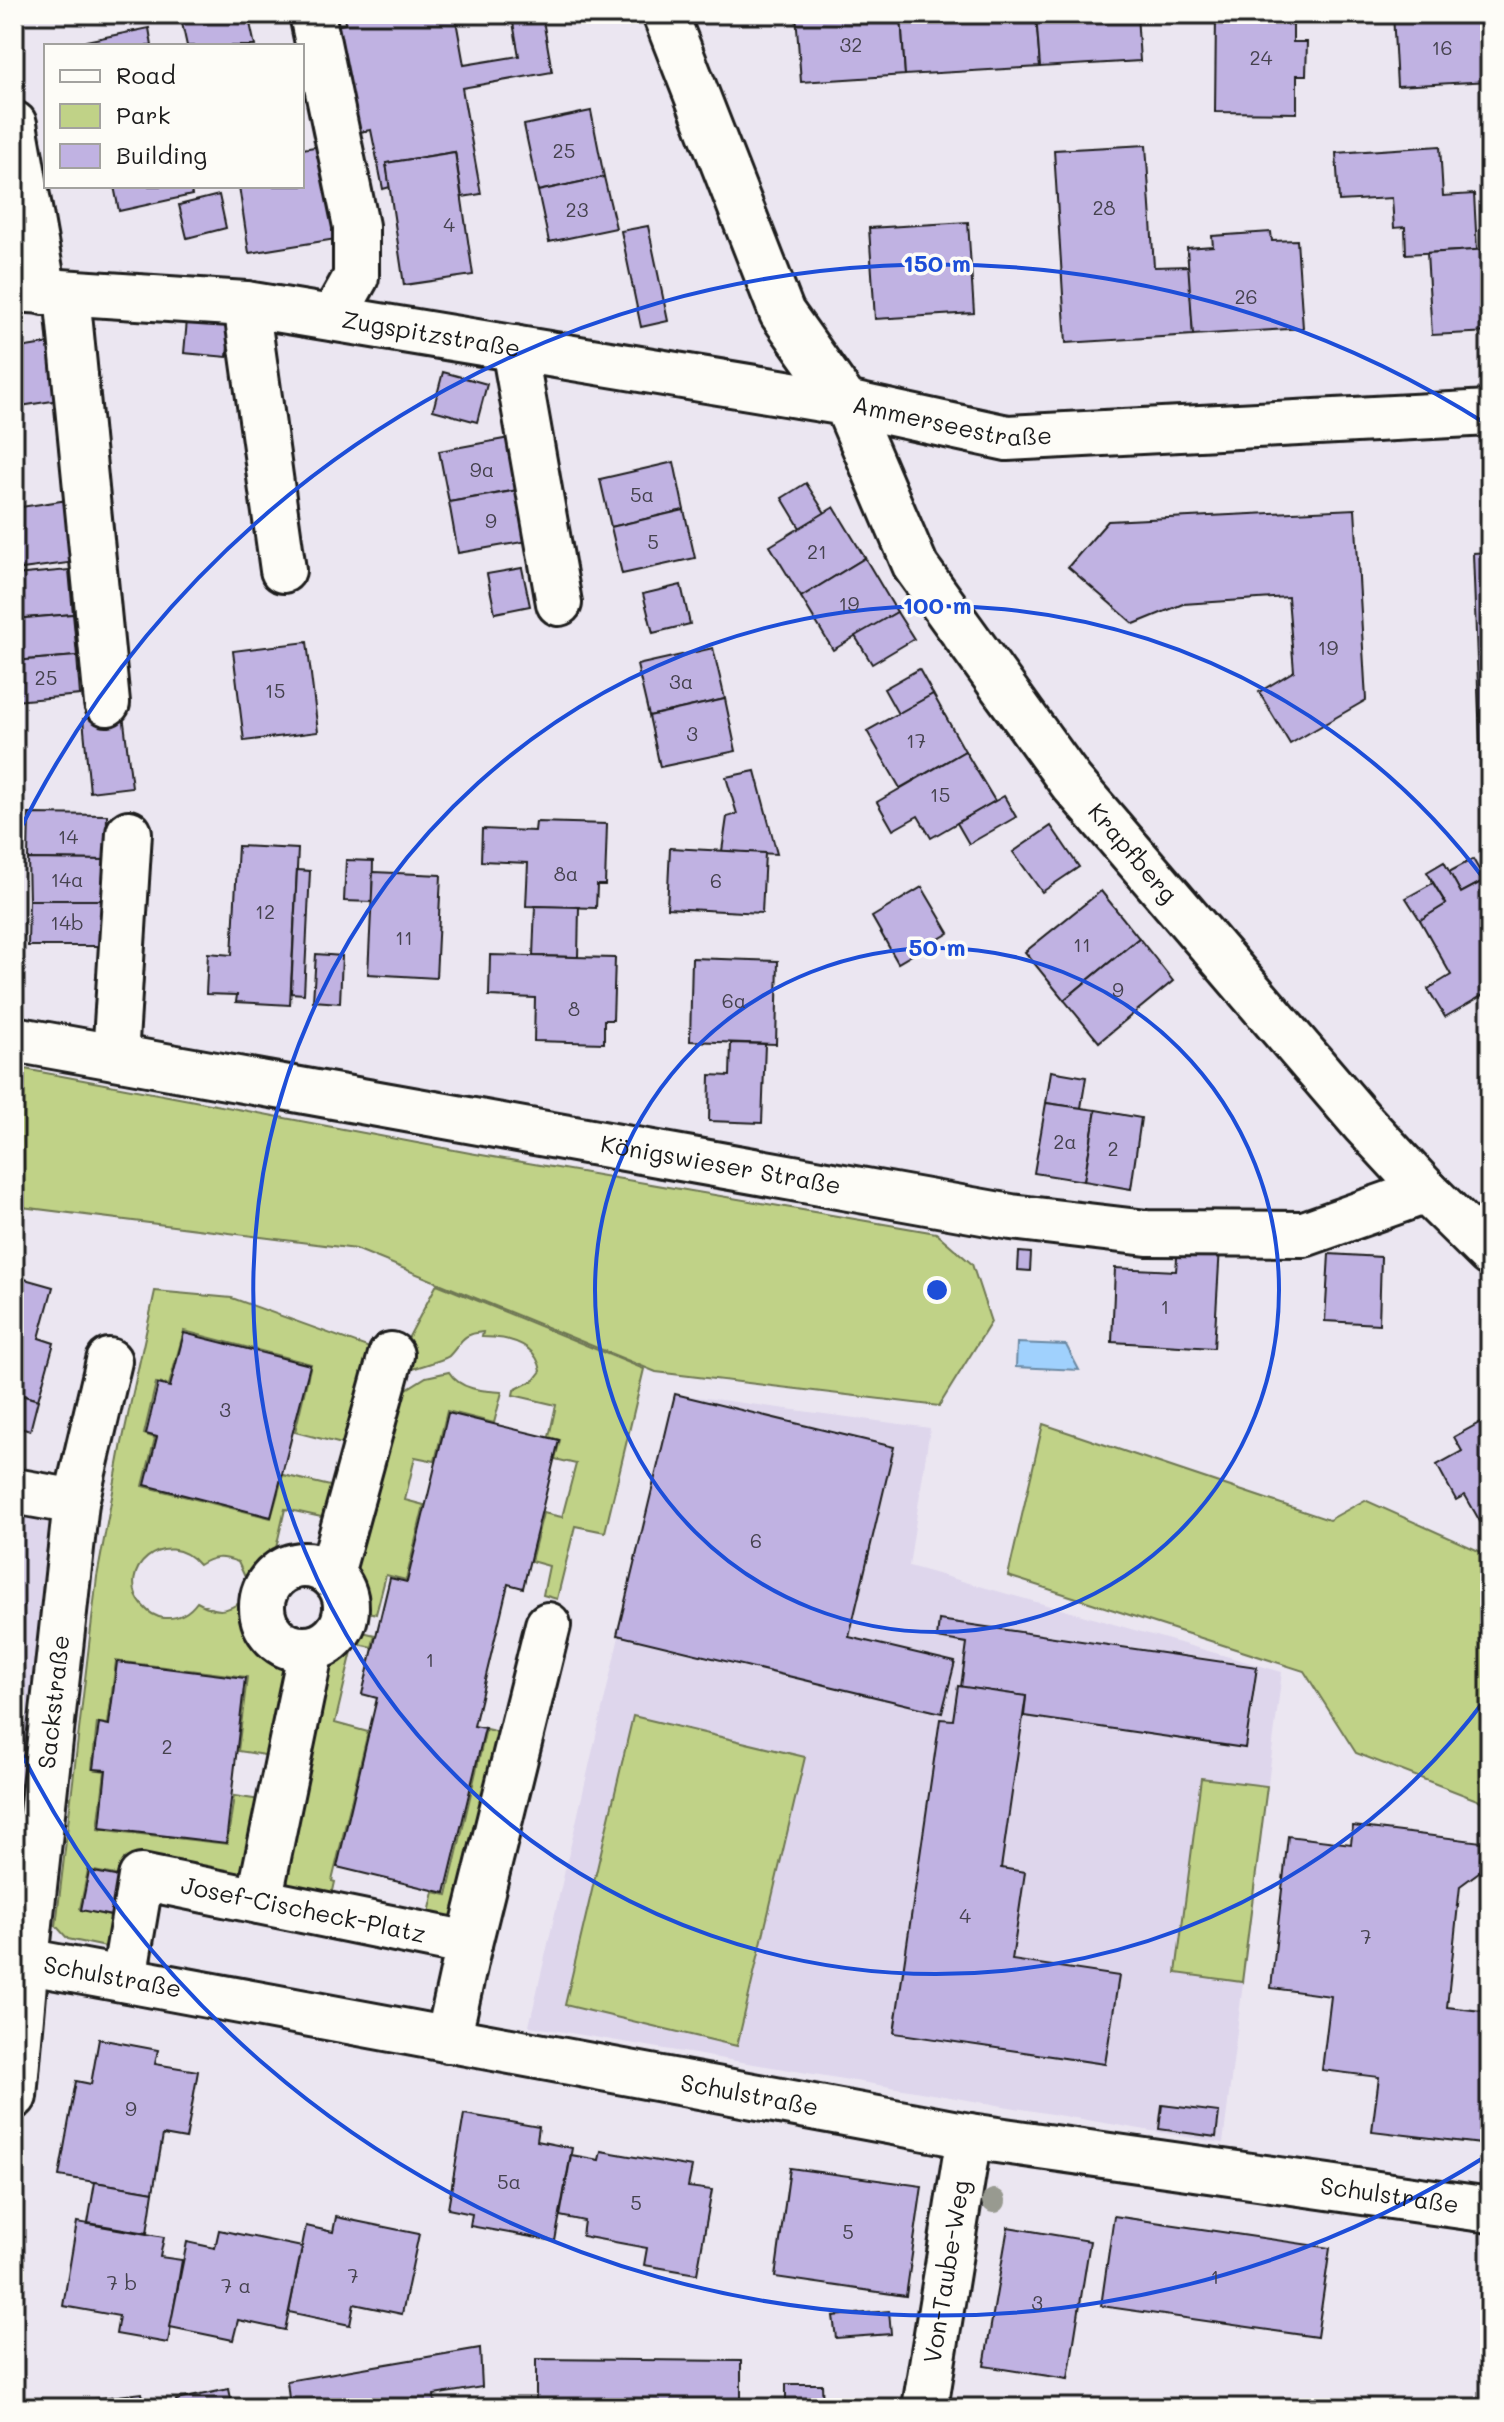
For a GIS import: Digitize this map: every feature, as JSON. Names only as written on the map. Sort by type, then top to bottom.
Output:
[{"type":"street","points":[[312,14],[356,226],[356,277],[333,318]]},
{"type":"street","name":"Ammerseestraße","points":[[665,14],[782,313],[846,403],[1007,438],[1490,413]]},
{"type":"street","points":[[14,124],[107,703]]},
{"type":"street","name":"Zugspitzstraße","points":[[42,292],[246,304],[846,403]]},
{"type":"street","points":[[246,304],[283,570]]},
{"type":"street","points":[[514,348],[559,603]]},
{"type":"street","name":"Krapfberg","points":[[846,403],[916,567],[1071,782],[1363,1123],[1490,1254]]},
{"type":"street","points":[[115,1057],[129,833]]},
{"type":"street","name":"Königswieser Straße","points":[[14,1039],[1011,1217],[1147,1233],[1304,1234],[1426,1191]]},
{"type":"street","points":[[331,1574],[391,1355]]},
{"type":"street","name":"Sackstraße","points":[[14,2096],[20,1959],[76,1502],[109,1361]]},
{"type":"street","points":[[14,1491],[76,1502]]},
{"type":"street","points":[[300,1564],[318,1566],[331,1574],[341,1586],[346,1600],[346,1616],[340,1630],[330,1641],[311,1649],[301,1650],[283,1645],[270,1633],[262,1616],[262,1598],[269,1582],[282,1570],[300,1564]]},
{"type":"street","points":[[448,2040],[548,1625]]},
{"type":"street","points":[[259,1901],[311,1649]]},
{"type":"street","name":"Josef-Cischeck-Platz","points":[[124,1978],[141,1877],[469,1944]]},
{"type":"street","name":"Schulstraße","points":[[20,1959],[969,2136],[1490,2210]]},
{"type":"street","name":"Von-Taube-Weg","points":[[925,2408],[969,2136]]},
{"type":"shaded area","points":[[675,1394],[930,1428],[909,1566],[1282,1672],[1223,2143],[529,2026]]},
{"type":"shaded area","points":[[14,1494],[69,1502],[14,1937]]},
{"type":"green space","points":[[14,1067],[470,1153],[936,1233],[972,1264],[991,1322],[939,1406],[656,1372],[356,1249],[14,1206]]},
{"type":"green space","points":[[437,1284],[644,1369],[605,1532],[575,1526],[557,1599],[543,1595],[549,1566],[531,1561],[543,1513],[562,1517],[576,1464],[555,1459],[560,1440],[549,1437],[556,1405],[513,1395],[514,1390],[534,1380],[541,1371],[533,1353],[519,1343],[482,1337],[483,1332],[475,1333],[462,1340],[446,1358],[388,1376]]},
{"type":"green space","points":[[155,1291],[232,1298],[381,1352],[354,1447],[295,1432],[311,1364],[184,1331],[169,1385],[156,1383],[144,1434],[155,1438],[143,1486],[271,1518],[283,1475],[343,1489],[335,1520],[285,1509],[273,1561],[260,1574],[251,1590],[238,1562],[227,1559],[213,1559],[199,1565],[186,1554],[172,1550],[159,1551],[147,1557],[139,1567],[134,1579],[135,1593],[143,1606],[158,1617],[178,1616],[197,1602],[221,1610],[249,1600],[253,1622],[282,1666],[287,1692],[278,1757],[238,1751],[247,1677],[116,1661],[108,1724],[97,1723],[92,1769],[105,1771],[98,1829],[227,1844],[234,1796],[267,1801],[250,1881],[124,1859],[121,1876],[88,1870],[80,1909],[117,1918],[111,1948],[68,1939],[56,1926],[97,1577]]},
{"type":"green space","points":[[449,1372],[466,1386],[502,1392],[494,1423],[447,1411],[435,1461],[415,1457],[405,1500],[424,1505],[406,1580],[386,1575],[376,1614],[356,1609],[348,1582],[402,1392],[426,1377]]},
{"type":"green space","points":[[1043,1424],[1329,1520],[1365,1500],[1490,1556],[1490,1805],[1356,1753],[1304,1671],[1008,1576]]},
{"type":"green space","points":[[350,1629],[375,1635],[372,1647],[354,1643],[335,1723],[368,1732],[332,1881],[335,1882],[329,1909],[277,1898],[325,1660]]},
{"type":"green space","points":[[633,1716],[805,1757],[737,2046],[565,2005]]},
{"type":"green space","points":[[486,1729],[495,1731],[501,1738],[455,1923],[428,1917],[434,1892],[447,1895]]},
{"type":"green space","points":[[1201,1778],[1267,1786],[1242,1982],[1176,1973]]},
{"type":"water","points":[[1017,1343],[1066,1345],[1079,1370],[1016,1367]]},
{"type":"building","points":[[180,14],[248,14],[255,44],[187,44]]},
{"type":"building","points":[[344,14],[432,14],[433,19],[455,15],[464,65],[519,56],[512,17],[542,14],[552,72],[462,88],[481,194],[462,197],[455,152],[386,163],[390,187],[383,189],[371,130],[343,135],[323,28],[345,24]]},
{"type":"building","points":[[473,14],[530,14],[475,22]]},
{"type":"building","points":[[796,14],[901,14],[905,75],[801,82]]},
{"type":"building","points":[[901,14],[1036,14],[1040,67],[905,75]]},
{"type":"building","points":[[1036,14],[1137,14],[1140,61],[1040,67]]},
{"type":"building","points":[[1216,14],[1293,14],[1293,42],[1307,42],[1306,75],[1297,75],[1297,113],[1215,112]]},
{"type":"building","points":[[1393,14],[1490,14],[1490,81],[1397,86]]},
{"type":"building","points":[[149,28],[152,44],[87,44],[86,41]]},
{"type":"building","points":[[591,111],[604,177],[538,191],[524,125]]},
{"type":"building","points":[[1146,145],[1154,267],[1189,266],[1193,335],[1066,343],[1054,150]]},
{"type":"building","points":[[321,146],[336,239],[249,253],[239,188],[304,188],[304,149]]},
{"type":"building","points":[[1440,146],[1443,196],[1474,194],[1477,250],[1406,254],[1405,227],[1394,228],[1392,198],[1339,201],[1336,153]]},
{"type":"building","points":[[455,152],[473,275],[404,285],[386,163]]},
{"type":"building","points":[[604,177],[616,228],[549,242],[538,191]]},
{"type":"building","points":[[114,188],[190,188],[192,195],[119,211]]},
{"type":"building","points":[[219,195],[226,228],[187,238],[179,205]]},
{"type":"building","points":[[968,222],[974,313],[875,319],[869,228]]},
{"type":"building","points":[[648,226],[668,321],[641,327],[621,231]]},
{"type":"building","points":[[1271,232],[1272,241],[1297,240],[1303,328],[1193,335],[1187,248],[1213,246],[1212,236]]},
{"type":"building","points":[[1490,249],[1490,332],[1432,335],[1427,253]]},
{"type":"building","points":[[187,320],[230,324],[227,357],[184,353]]},
{"type":"building","points":[[51,343],[59,400],[14,407],[14,349]]},
{"type":"building","points":[[443,372],[487,384],[477,422],[433,410]]},
{"type":"building","points":[[515,437],[524,489],[449,502],[439,451]]},
{"type":"building","points":[[674,462],[684,510],[611,527],[600,479]]},
{"type":"building","points":[[806,483],[825,513],[800,528],[782,498]]},
{"type":"building","points":[[524,489],[534,540],[458,553],[449,502]]},
{"type":"building","points":[[68,500],[76,562],[14,570],[14,508]]},
{"type":"building","points":[[834,507],[865,558],[801,597],[770,546]]},
{"type":"building","points":[[1355,509],[1366,700],[1290,744],[1259,692],[1294,671],[1288,597],[1183,604],[1134,624],[1068,567],[1108,521]]},
{"type":"building","points":[[684,510],[695,558],[622,574],[611,527]]},
{"type":"building","points":[[1490,552],[1490,822],[1483,822],[1473,553]]},
{"type":"building","points":[[865,558],[897,612],[833,650],[801,597]]},
{"type":"building","points":[[522,568],[530,606],[495,613],[487,574]]},
{"type":"building","points":[[69,570],[73,614],[14,619],[14,575]]},
{"type":"building","points":[[681,585],[690,624],[653,633],[643,594]]},
{"type":"building","points":[[897,612],[914,639],[872,664],[855,636]]},
{"type":"building","points":[[73,614],[77,656],[14,661],[14,619]]},
{"type":"building","points":[[307,642],[318,732],[244,741],[233,651]]},
{"type":"building","points":[[713,648],[725,699],[649,716],[637,665]]},
{"type":"building","points":[[77,656],[80,695],[15,701],[14,661]]},
{"type":"building","points":[[919,669],[933,694],[898,714],[884,689]]},
{"type":"building","points":[[933,694],[965,751],[900,788],[867,731]]},
{"type":"building","points":[[725,699],[736,751],[660,767],[649,716]]},
{"type":"building","points":[[123,714],[132,787],[90,792],[83,719]]},
{"type":"building","points":[[965,751],[995,801],[931,838],[918,816],[893,830],[877,802]]},
{"type":"building","points":[[755,771],[777,854],[722,851],[727,817],[737,814],[726,777]]},
{"type":"building","points":[[1004,796],[1016,817],[969,844],[957,823]]},
{"type":"building","points":[[29,814],[107,815],[106,860],[28,859]]},
{"type":"building","points":[[536,822],[607,824],[605,885],[597,885],[596,908],[526,906],[528,863],[481,861],[482,829],[535,831]]},
{"type":"building","points":[[1051,826],[1079,867],[1042,892],[1013,852]]},
{"type":"building","points":[[238,846],[298,849],[290,1005],[236,1002],[237,995],[206,994],[208,953],[232,955]]},
{"type":"building","points":[[670,848],[765,853],[762,913],[667,908]]},
{"type":"building","points":[[28,859],[106,860],[106,900],[29,900]]},
{"type":"building","points":[[1473,859],[1485,880],[1461,893],[1449,872]]},
{"type":"building","points":[[346,860],[373,861],[372,902],[344,901]]},
{"type":"building","points":[[1444,862],[1461,893],[1485,880],[1490,890],[1490,991],[1445,1017],[1428,989],[1451,975],[1420,920],[1446,904],[1427,872]]},
{"type":"building","points":[[297,870],[310,871],[304,994],[291,993]]},
{"type":"building","points":[[373,872],[441,875],[436,978],[368,974]]},
{"type":"building","points":[[1433,883],[1446,904],[1420,920],[1406,898]]},
{"type":"building","points":[[922,887],[949,933],[898,963],[872,917]]},
{"type":"building","points":[[1101,891],[1139,938],[1064,1000],[1025,952]]},
{"type":"building","points":[[29,900],[106,900],[106,946],[28,946]]},
{"type":"building","points":[[535,906],[579,907],[578,957],[533,956]]},
{"type":"building","points":[[1139,938],[1173,981],[1099,1042],[1064,1000]]},
{"type":"building","points":[[316,954],[342,956],[340,1003],[313,1001]]},
{"type":"building","points":[[490,955],[615,958],[613,1020],[604,1020],[604,1043],[534,1041],[535,998],[489,996]]},
{"type":"building","points":[[692,958],[778,961],[776,1044],[690,1041]]},
{"type":"building","points":[[731,1043],[765,1044],[762,1123],[709,1121],[710,1075],[730,1076]]},
{"type":"building","points":[[1051,1071],[1086,1077],[1081,1108],[1046,1103]]},
{"type":"building","points":[[1046,1103],[1096,1110],[1084,1181],[1034,1173]]},
{"type":"building","points":[[1096,1110],[1141,1118],[1131,1189],[1084,1181]]},
{"type":"building","points":[[1178,1245],[1220,1247],[1214,1348],[1112,1342],[1115,1268],[1176,1271]]},
{"type":"building","points":[[1019,1252],[1031,1253],[1030,1271],[1018,1270]]},
{"type":"building","points":[[1329,1254],[1381,1257],[1379,1324],[1325,1321]]},
{"type":"building","points":[[14,1276],[53,1287],[39,1338],[54,1343],[38,1400],[14,1393]]},
{"type":"building","points":[[184,1333],[310,1365],[271,1517],[145,1485],[157,1437],[146,1434],[158,1384],[170,1387]]},
{"type":"building","points":[[14,1393],[38,1400],[30,1431],[14,1426]]},
{"type":"building","points":[[675,1394],[894,1447],[849,1637],[955,1662],[942,1713],[617,1635]]},
{"type":"building","points":[[448,1413],[559,1440],[523,1588],[508,1584],[474,1726],[485,1728],[445,1893],[337,1867],[377,1698],[362,1694],[390,1578],[407,1582]]},
{"type":"building","points":[[1481,1422],[1490,1434],[1490,1539],[1465,1495],[1456,1500],[1437,1465],[1462,1451],[1454,1437]]},
{"type":"building","points":[[939,1620],[1257,1667],[1245,1748],[1024,1716],[1026,1696],[961,1687],[967,1643],[937,1638]]},
{"type":"building","points":[[117,1662],[245,1678],[226,1843],[100,1828],[106,1770],[93,1769],[99,1723],[109,1725]]},
{"type":"building","points":[[958,1686],[1026,1696],[1001,1868],[1025,1872],[1012,1960],[1119,1976],[1105,2064],[894,2033],[940,1719],[953,1720]]},
{"type":"building","points":[[1353,1826],[1482,1842],[1479,1872],[1460,1886],[1447,2007],[1490,2012],[1490,2145],[1372,2131],[1379,2077],[1322,2070],[1331,1996],[1271,1988],[1288,1836],[1351,1844]]},
{"type":"building","points":[[89,1871],[125,1878],[117,1917],[81,1910]]},
{"type":"building","points":[[99,2039],[158,2050],[155,2064],[198,2071],[186,2139],[163,2135],[153,2192],[59,2176],[76,2081],[91,2084]]},
{"type":"building","points":[[1162,2105],[1219,2112],[1216,2137],[1159,2129]]},
{"type":"building","points":[[464,2114],[539,2127],[537,2141],[572,2148],[555,2241],[470,2226],[472,2214],[448,2209]]},
{"type":"building","points":[[601,2151],[692,2167],[688,2187],[712,2190],[697,2274],[644,2265],[647,2248],[582,2236],[584,2221],[560,2216],[571,2155],[599,2160]]},
{"type":"building","points":[[790,2168],[922,2186],[906,2296],[775,2277]]},
{"type":"building","points":[[95,2182],[153,2192],[147,2233],[88,2223]]},
{"type":"building","points":[[1114,2216],[1330,2248],[1317,2337],[1101,2306]]},
{"type":"building","points":[[336,2217],[419,2234],[402,2314],[354,2304],[350,2325],[289,2312],[306,2226],[333,2232]]},
{"type":"building","points":[[77,2222],[164,2237],[160,2257],[182,2260],[168,2343],[116,2334],[119,2316],[63,2306]]},
{"type":"building","points":[[1008,2227],[1090,2241],[1068,2379],[984,2366]]},
{"type":"building","points":[[219,2230],[302,2247],[285,2330],[238,2320],[233,2340],[170,2327],[187,2242],[215,2248]]},
{"type":"building","points":[[889,2311],[891,2334],[836,2338],[833,2316]]},
{"type":"building","points":[[480,2348],[482,2387],[434,2395],[435,2408],[290,2408],[287,2381]]},
{"type":"building","points":[[536,2359],[741,2361],[741,2408],[536,2408]]},
{"type":"building","points":[[786,2384],[822,2384],[823,2408],[786,2408]]},
{"type":"building","points":[[229,2389],[233,2408],[178,2408],[176,2400]]},
{"type":"building","points":[[142,2393],[145,2408],[28,2407]]}]
